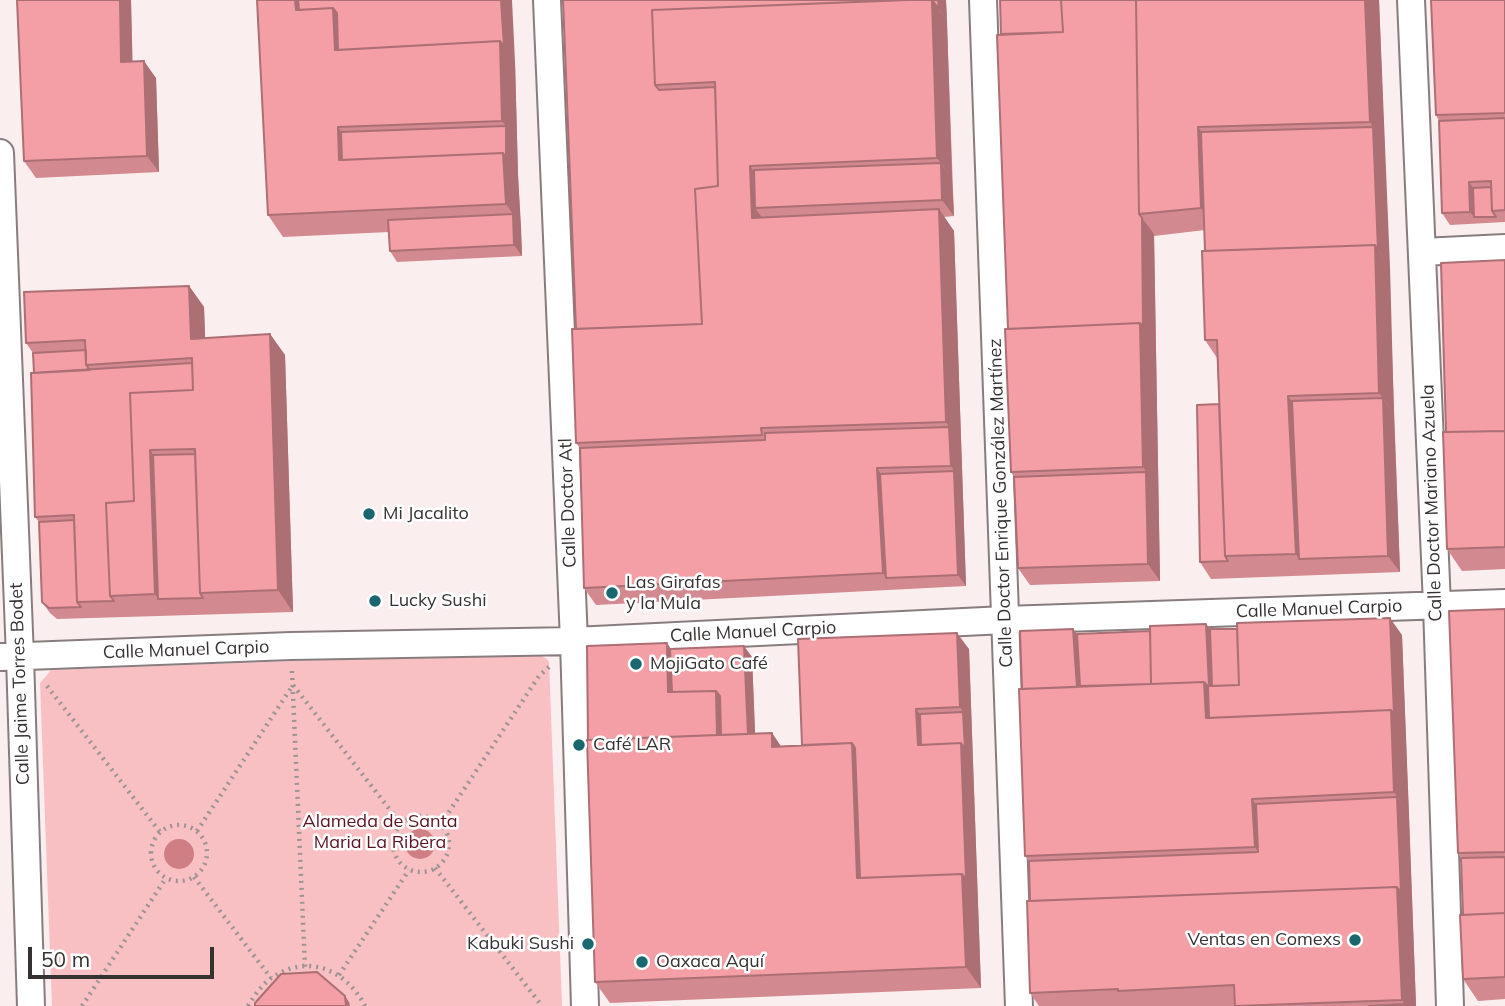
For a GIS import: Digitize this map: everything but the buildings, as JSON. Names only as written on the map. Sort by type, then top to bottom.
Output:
[{"type":"street","name":"Calle Doctor Atl","points":[[547,0],[574,641],[585,1006]]},
{"type":"street","name":"Calle Doctor Enrique González Martínez","points":[[983,0],[1019,1006]]},
{"type":"street","name":"Calle Doctor Mariano Azuela","points":[[1411,0],[1437,606],[1450,1006]]},
{"type":"street","name":"Calle Jaime Torres Bodet","points":[[0,153],[10,657],[31,1006]]},
{"type":"street","points":[[1422,251],[1505,248]]},
{"type":"street","name":"Calle Manuel Carpio","points":[[10,657],[291,646],[574,641],[1004,620],[1505,603]]},
{"type":"path","points":[[441,824],[539,676],[574,641]]},
{"type":"path","points":[[291,646],[305,967]]},
{"type":"path","points":[[10,657],[54,693],[160,832]]},
{"type":"path","points":[[293,685],[401,824]]},
{"type":"path","points":[[197,831],[293,685]]},
{"type":"path","points":[[428,816],[441,824],[448,836],[446,858],[435,868],[422,872],[402,866],[393,853],[393,837],[401,824],[406,819],[428,816]]},
{"type":"path","points":[[178,825],[185,825],[197,831],[205,843],[206,858],[200,872],[194,877],[177,881],[158,873],[153,865],[151,848],[160,832],[178,825]]},
{"type":"path","points":[[435,868],[542,1006]]},
{"type":"path","points":[[339,975],[409,870]]},
{"type":"path","points":[[194,877],[271,978]]},
{"type":"path","points":[[82,1006],[166,878]]},
{"type":"path","points":[[248,1006],[257,991],[271,978],[291,968],[305,967],[327,970],[339,975],[350,984],[365,1006]]},
{"type":"green space","name":"Alameda de Santa Maria La Ribera","points":[[535,652],[549,662],[562,1006],[52,1006],[40,683],[51,670]]},
{"type":"shaded area","points":[[420,829],[431,833],[435,844],[431,855],[420,859],[409,855],[405,844],[409,833]]},
{"type":"shaded area","points":[[179,839],[190,843],[194,854],[190,865],[179,869],[168,865],[164,854],[168,843]]},
{"type":"place","name":"Mi Jacalito","points":[[369,514]]},
{"type":"place","name":"Las Girafas y la Mula","points":[[612,593]]},
{"type":"place","name":"Lucky Sushi","points":[[375,601]]},
{"type":"place","name":"MojiGato Café","points":[[636,664]]},
{"type":"place","name":"Café LAR","points":[[579,745]]},
{"type":"place","name":"Ventas en Comexs","points":[[1355,940]]},
{"type":"place","name":"Kabuki Sushi","points":[[588,944]]},
{"type":"place","name":"Oaxaca Aquí","points":[[642,962]]}]
